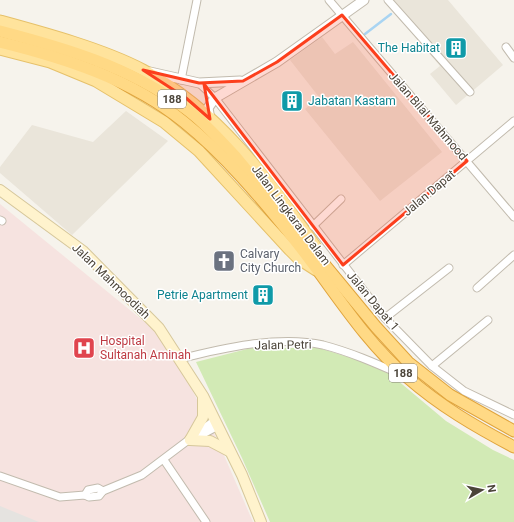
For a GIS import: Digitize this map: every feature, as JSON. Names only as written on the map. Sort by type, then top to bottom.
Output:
[{"type":"highway","name":"Jalan Lingkaran Dalam","points":[[0,31],[50,44],[114,66],[152,86],[183,106],[212,131],[235,156],[297,237],[317,270],[369,338],[406,377],[443,406],[482,430],[514,447]]},
{"type":"highway","name":"Jalan Lingkaran Dalam","points":[[0,42],[46,54],[113,79],[149,98],[183,122],[216,151],[297,237],[408,362],[450,395],[514,431]]},
{"type":"main road","name":"Jalan Lingkaran Dalam","points":[[0,21],[96,50],[143,70],[186,98],[233,140],[269,182],[348,293]]},
{"type":"main road","name":"Jalan Lingkaran Dalam","points":[[0,49],[50,62],[96,81],[164,122],[199,150],[295,254],[317,270]]},
{"type":"main road","points":[[0,56],[16,54]]},
{"type":"main road","name":"Jalan Mahmoodiah","points":[[0,190],[83,251],[159,328],[203,396],[261,522]]},
{"type":"main road","points":[[203,396],[203,417],[190,440],[210,441],[229,451]]},
{"type":"street","points":[[181,80],[197,0]]},
{"type":"street","name":"Jalan Bilal Mahmood","points":[[330,0],[514,217]]},
{"type":"street","points":[[210,119],[208,108],[215,98],[277,62],[364,0]]},
{"type":"street","points":[[389,1],[470,92]]},
{"type":"street","points":[[506,47],[514,58]]},
{"type":"street","points":[[143,70],[199,83],[243,81]]},
{"type":"street","name":"Jalan Dapat 1","points":[[199,83],[215,98],[385,318],[432,366],[464,391],[486,403],[514,415]]},
{"type":"street","name":"Jalan Dapat","points":[[343,265],[514,121]]},
{"type":"street","points":[[313,226],[341,199]]},
{"type":"street","points":[[477,288],[514,255]]},
{"type":"street","points":[[385,318],[449,268]]},
{"type":"street","points":[[432,366],[488,320]]},
{"type":"street","name":"Jalan Petri","points":[[180,359],[269,343],[322,345],[367,359],[406,377]]},
{"type":"street","points":[[0,476],[60,497],[84,495],[88,490],[98,488],[103,491],[142,475],[164,460],[198,432],[216,423]]},
{"type":"street","points":[[164,460],[206,522]]},
{"type":"highlighted area","points":[[342,15],[467,161],[343,265],[204,84],[210,119],[186,98],[143,70],[199,83],[243,81],[277,62]]},
{"type":"shaded area","name":"The Habitat","points":[[384,0],[448,0],[503,65],[456,105],[430,74],[440,66]]},
{"type":"shaded area","points":[[322,37],[335,54],[353,42],[442,152],[380,201],[305,109],[319,97],[290,60]]},
{"type":"shaded area","points":[[126,111],[168,141],[72,235],[0,173],[0,167],[32,125],[93,142]]},
{"type":"shaded area","name":"Hospital Sultanah Aminah","points":[[0,204],[158,333],[179,364],[216,437],[253,522],[0,522]]},
{"type":"shaded area","points":[[0,506],[39,522],[0,522]]},
{"type":"green space","points":[[251,348],[319,348],[361,361],[390,374],[446,421],[493,450],[514,460],[514,522],[270,522],[242,458],[196,362]]},
{"type":"waterway","points":[[365,34],[391,14]]},
{"type":"place","name":"The Habitat","points":[[456,48]]},
{"type":"place","name":"Jabatan Kastam","points":[[292,101]]},
{"type":"place","name":"Calvary City Church","points":[[224,261]]},
{"type":"place","name":"Petrie Apartment","points":[[263,295]]},
{"type":"place","name":"Hospital Sultanah Aminah","points":[[84,348]]}]
